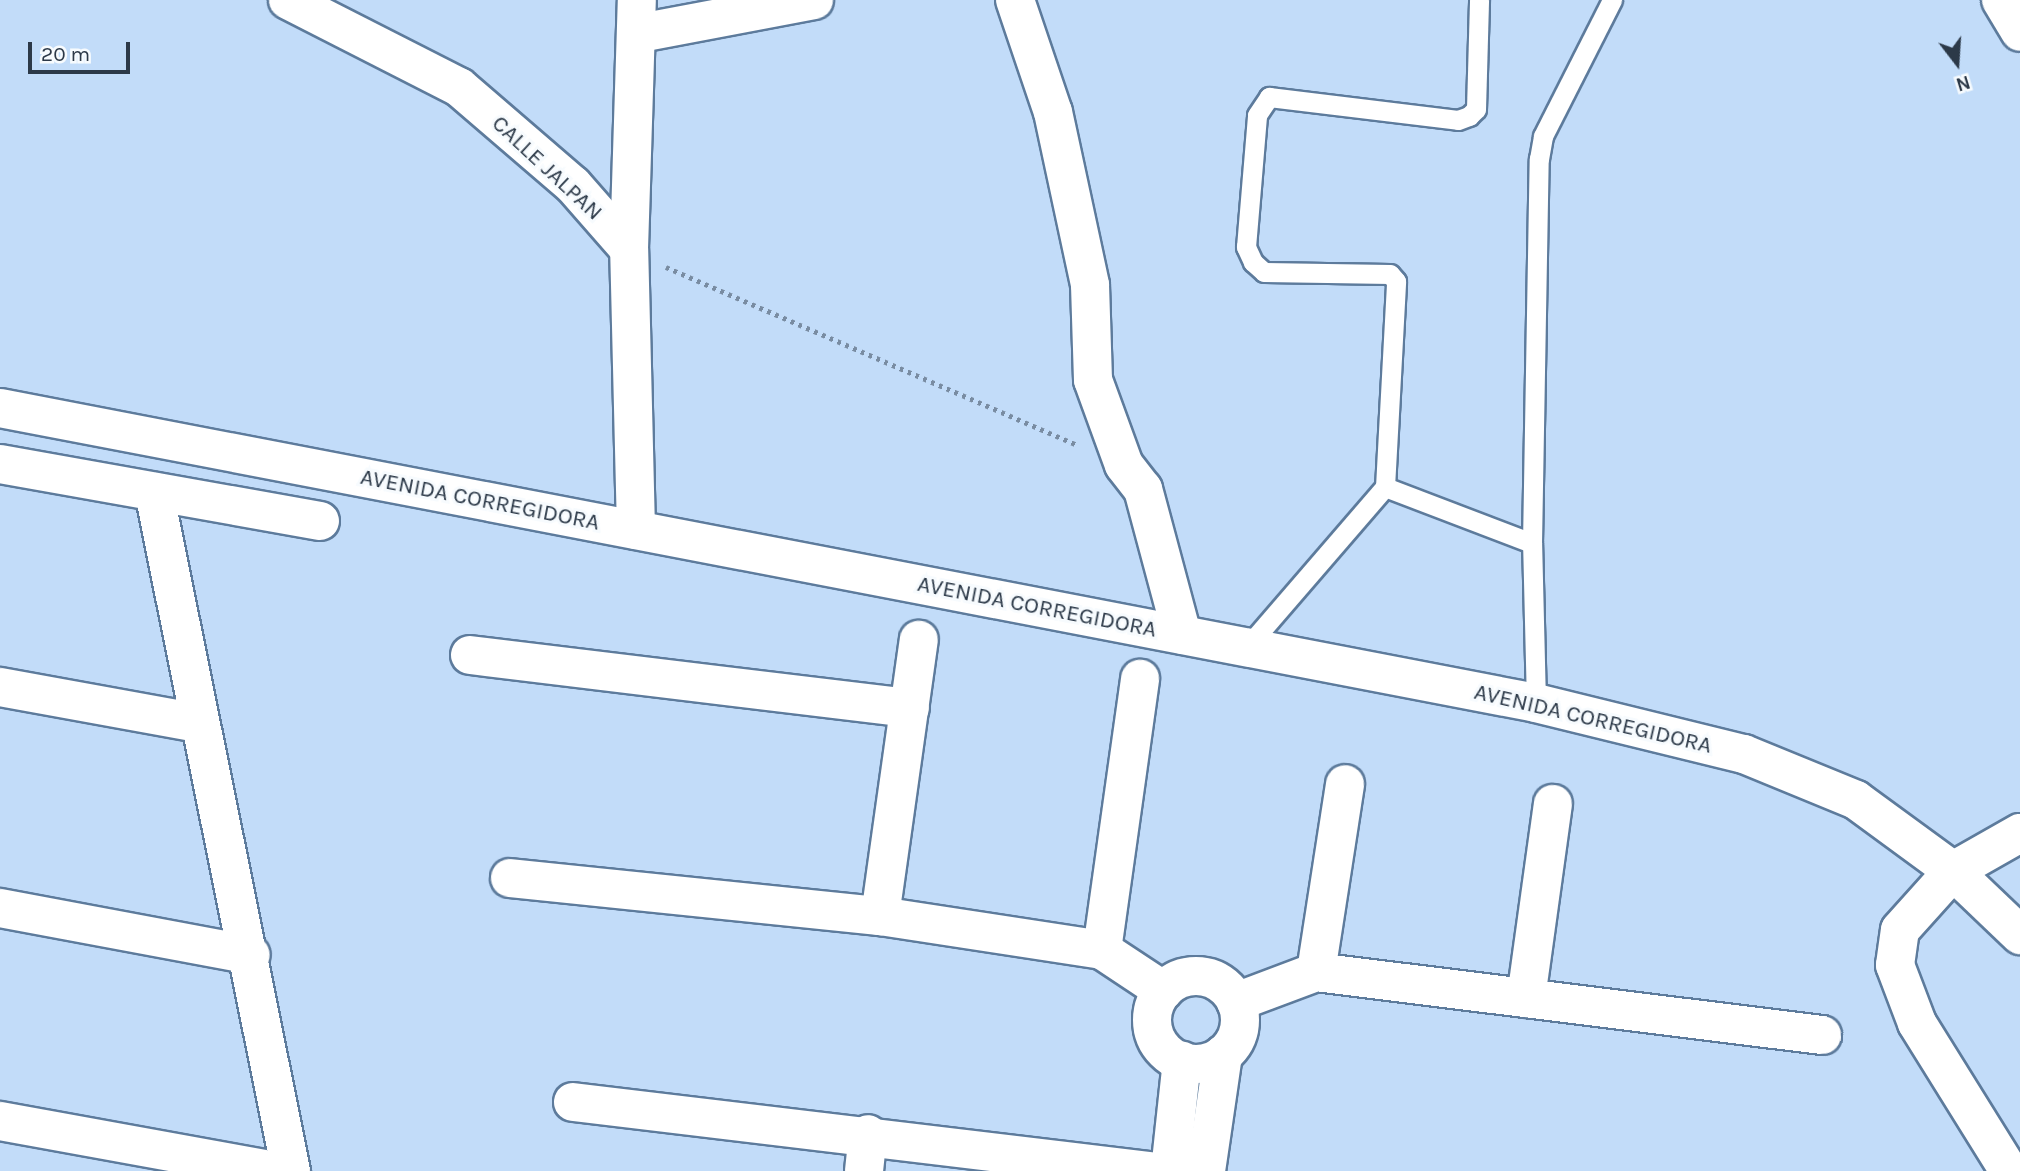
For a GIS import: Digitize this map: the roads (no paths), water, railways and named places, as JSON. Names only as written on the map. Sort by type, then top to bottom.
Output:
[{"type":"street","name":"CALLE JALPAN","points":[[288,0],[459,87],[573,185],[629,249]]},
{"type":"street","points":[[636,530],[629,249],[638,17],[814,0]]},
{"type":"street","points":[[1014,0],[1053,112],[1090,285],[1093,380],[1124,466],[1143,489],[1182,635]]},
{"type":"street","points":[[2001,0],[2020,32]]},
{"type":"street","name":"AVENIDA CORREGIDORA","points":[[0,408],[1536,703],[1745,754],[1856,800],[1953,871],[2020,935]]},
{"type":"street","points":[[0,464],[320,521]]},
{"type":"street","points":[[154,492],[199,723],[251,955],[291,1171]]},
{"type":"street","points":[[880,916],[919,640]]},
{"type":"street","points":[[470,655],[910,708]]},
{"type":"street","points":[[1102,950],[1140,679]]},
{"type":"street","points":[[0,687],[199,723]]},
{"type":"street","points":[[1315,972],[1345,784]]},
{"type":"street","points":[[1526,998],[1553,804]]},
{"type":"street","points":[[2009,1171],[1917,1023],[1895,965],[1900,930],[1953,871],[2020,833]]},
{"type":"street","points":[[510,878],[880,916],[1102,950],[1164,991]]},
{"type":"street","points":[[0,908],[251,955]]},
{"type":"street","points":[[1237,1002],[1315,972],[1822,1035]]},
{"type":"street","points":[[1170,1171],[1182,1061],[1154,1031],[1154,1010],[1164,991],[1203,976],[1217,981],[1237,1002],[1239,1030],[1223,1054],[1206,1171]]},
{"type":"street","points":[[1182,1061],[1223,1054]]},
{"type":"street","points":[[573,1102],[866,1153],[1150,1171]]},
{"type":"street","points":[[0,1121],[274,1171]]},
{"type":"lane","points":[[1246,648],[1385,487],[1396,281],[1390,274],[1264,272],[1253,262],[1246,247],[1257,116],[1269,97],[1458,120],[1469,116],[1476,108],[1479,0]]},
{"type":"lane","points":[[1536,703],[1532,543],[1539,159],[1544,136],[1612,0]]},
{"type":"lane","points":[[1385,487],[1532,543]]}]
